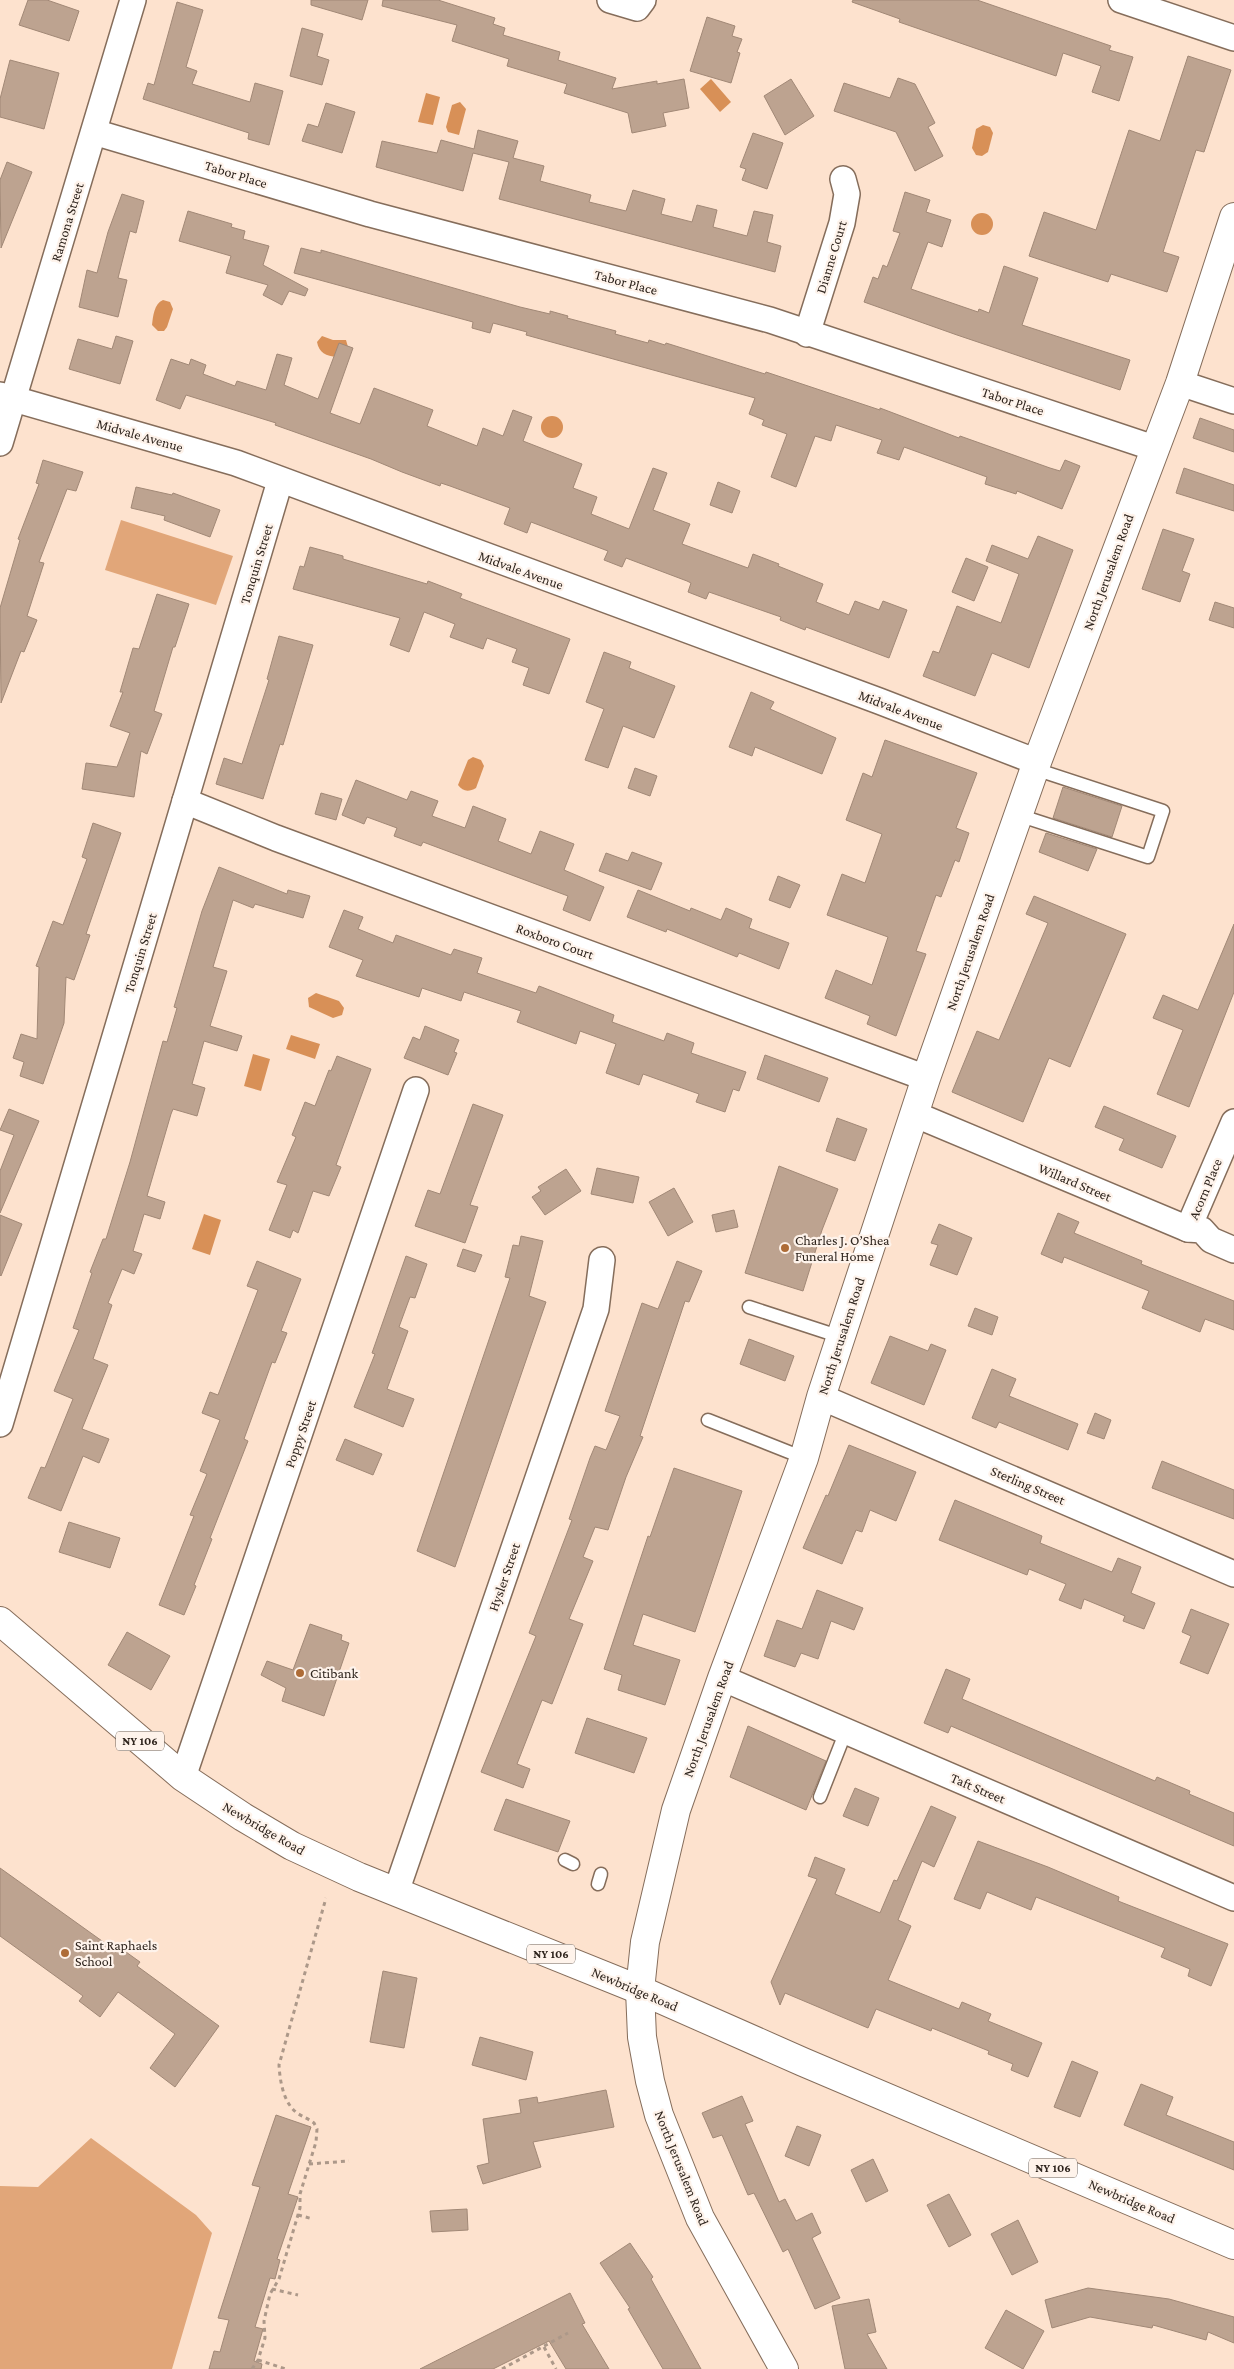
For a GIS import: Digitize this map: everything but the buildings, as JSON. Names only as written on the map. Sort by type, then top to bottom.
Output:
[{"type":"main road","name":"North Jerusalem Road","points":[[784,2369],[700,2218],[659,2115],[642,2037],[640,1990],[645,1942],[676,1810],[722,1678],[804,1458],[821,1397],[844,1338],[914,1114],[1018,815],[1154,448],[1180,384],[1234,217]]},
{"type":"main road","name":"Newbridge Road","points":[[0,1621],[183,1777],[273,1836],[324,1861],[396,1892],[640,1990],[803,2062],[1234,2245]]},
{"type":"street","name":"Ramona Street","points":[[0,444],[7,397],[94,132],[133,0]]},
{"type":"street","points":[[610,0],[640,4]]},
{"type":"street","points":[[1122,0],[1234,38]]},
{"type":"street","name":"Tabor Place","points":[[94,132],[370,214],[770,320],[1154,448]]},
{"type":"street","name":"Dianne Court","points":[[808,334],[842,223],[847,194],[843,179]]},
{"type":"street","points":[[1180,384],[1234,401]]},
{"type":"street","name":"Midvale Avenue","points":[[7,397],[236,463],[280,481],[861,694],[1036,766]]},
{"type":"street","name":"Tonquin Street","points":[[0,1424],[280,481]]},
{"type":"street","name":"Roxboro Court","points":[[186,801],[276,838],[926,1078]]},
{"type":"street","name":"Poppy Street","points":[[183,1777],[416,1090]]},
{"type":"street","name":"Willard Street","points":[[914,1114],[1188,1229],[1202,1230],[1211,1240],[1234,1250]]},
{"type":"street","name":"Acorn Place","points":[[1188,1229],[1234,1122]]},
{"type":"street","name":"Hysler Street","points":[[396,1892],[596,1309],[602,1260]]},
{"type":"street","name":"Sterling Street","points":[[821,1397],[1234,1574]]},
{"type":"street","name":"Taft Street","points":[[722,1678],[1234,1898]]},
{"type":"lane","points":[[1018,815],[1148,857],[1163,811],[1036,766]]},
{"type":"lane","points":[[749,1307],[844,1338]]},
{"type":"lane","points":[[708,1420],[804,1458]]},
{"type":"lane","points":[[820,1797],[846,1731]]},
{"type":"path","points":[[252,2369],[258,2360],[265,2338],[264,2321],[272,2289],[279,2279],[298,2215],[300,2194],[317,2129],[314,2123],[293,2109],[288,2101],[283,2089],[280,2065],[326,1898]]},
{"type":"path","points":[[309,2164],[349,2161]]},
{"type":"path","points":[[298,2215],[313,2219]]},
{"type":"path","points":[[272,2289],[298,2295]]},
{"type":"path","points":[[502,2369],[568,2333]]},
{"type":"path","points":[[544,2347],[556,2369]]},
{"type":"path","points":[[258,2360],[286,2369]]},
{"type":"shaded area","points":[[711,79],[731,102],[720,112],[700,89]]},
{"type":"shaded area","points":[[426,93],[440,97],[433,125],[418,122]]},
{"type":"shaded area","points":[[460,102],[466,109],[459,135],[448,132],[446,127],[452,105]]},
{"type":"shaded area","points":[[983,125],[990,127],[993,133],[988,152],[982,156],[976,155],[972,148],[976,129]]},
{"type":"shaded area","points":[[978,213],[986,213],[993,220],[993,228],[986,235],[978,235],[971,228],[971,220]]},
{"type":"shaded area","points":[[163,300],[170,302],[173,309],[167,327],[164,331],[158,331],[152,325],[154,311]]},
{"type":"shaded area","points":[[322,336],[333,340],[346,340],[348,347],[337,357],[326,355],[319,349],[317,342]]},
{"type":"shaded area","points":[[552,416],[560,419],[563,427],[560,435],[552,438],[544,435],[541,427],[544,419]]},
{"type":"shaded area","points":[[121,520],[233,556],[216,605],[105,570]]},
{"type":"shaded area","points":[[473,757],[481,760],[484,766],[476,788],[466,791],[458,785],[468,760]]},
{"type":"shaded area","points":[[316,993],[339,1001],[344,1008],[342,1015],[333,1018],[309,1007],[308,998]]},
{"type":"shaded area","points":[[291,1035],[320,1044],[315,1059],[286,1049]]},
{"type":"shaded area","points":[[253,1054],[270,1059],[261,1091],[244,1086]]},
{"type":"shaded area","points":[[204,1214],[221,1220],[210,1255],[192,1249]]},
{"type":"shaded area","points":[[91,2138],[196,2215],[212,2233],[172,2369],[0,2369],[0,2186],[38,2187]]},
{"type":"place","name":"Charles J. O’Shea Funeral Home","points":[[785,1248]]},
{"type":"place","name":"Citibank","points":[[300,1673]]},
{"type":"place","name":"Saint Raphaels School","points":[[65,1953]]}]
